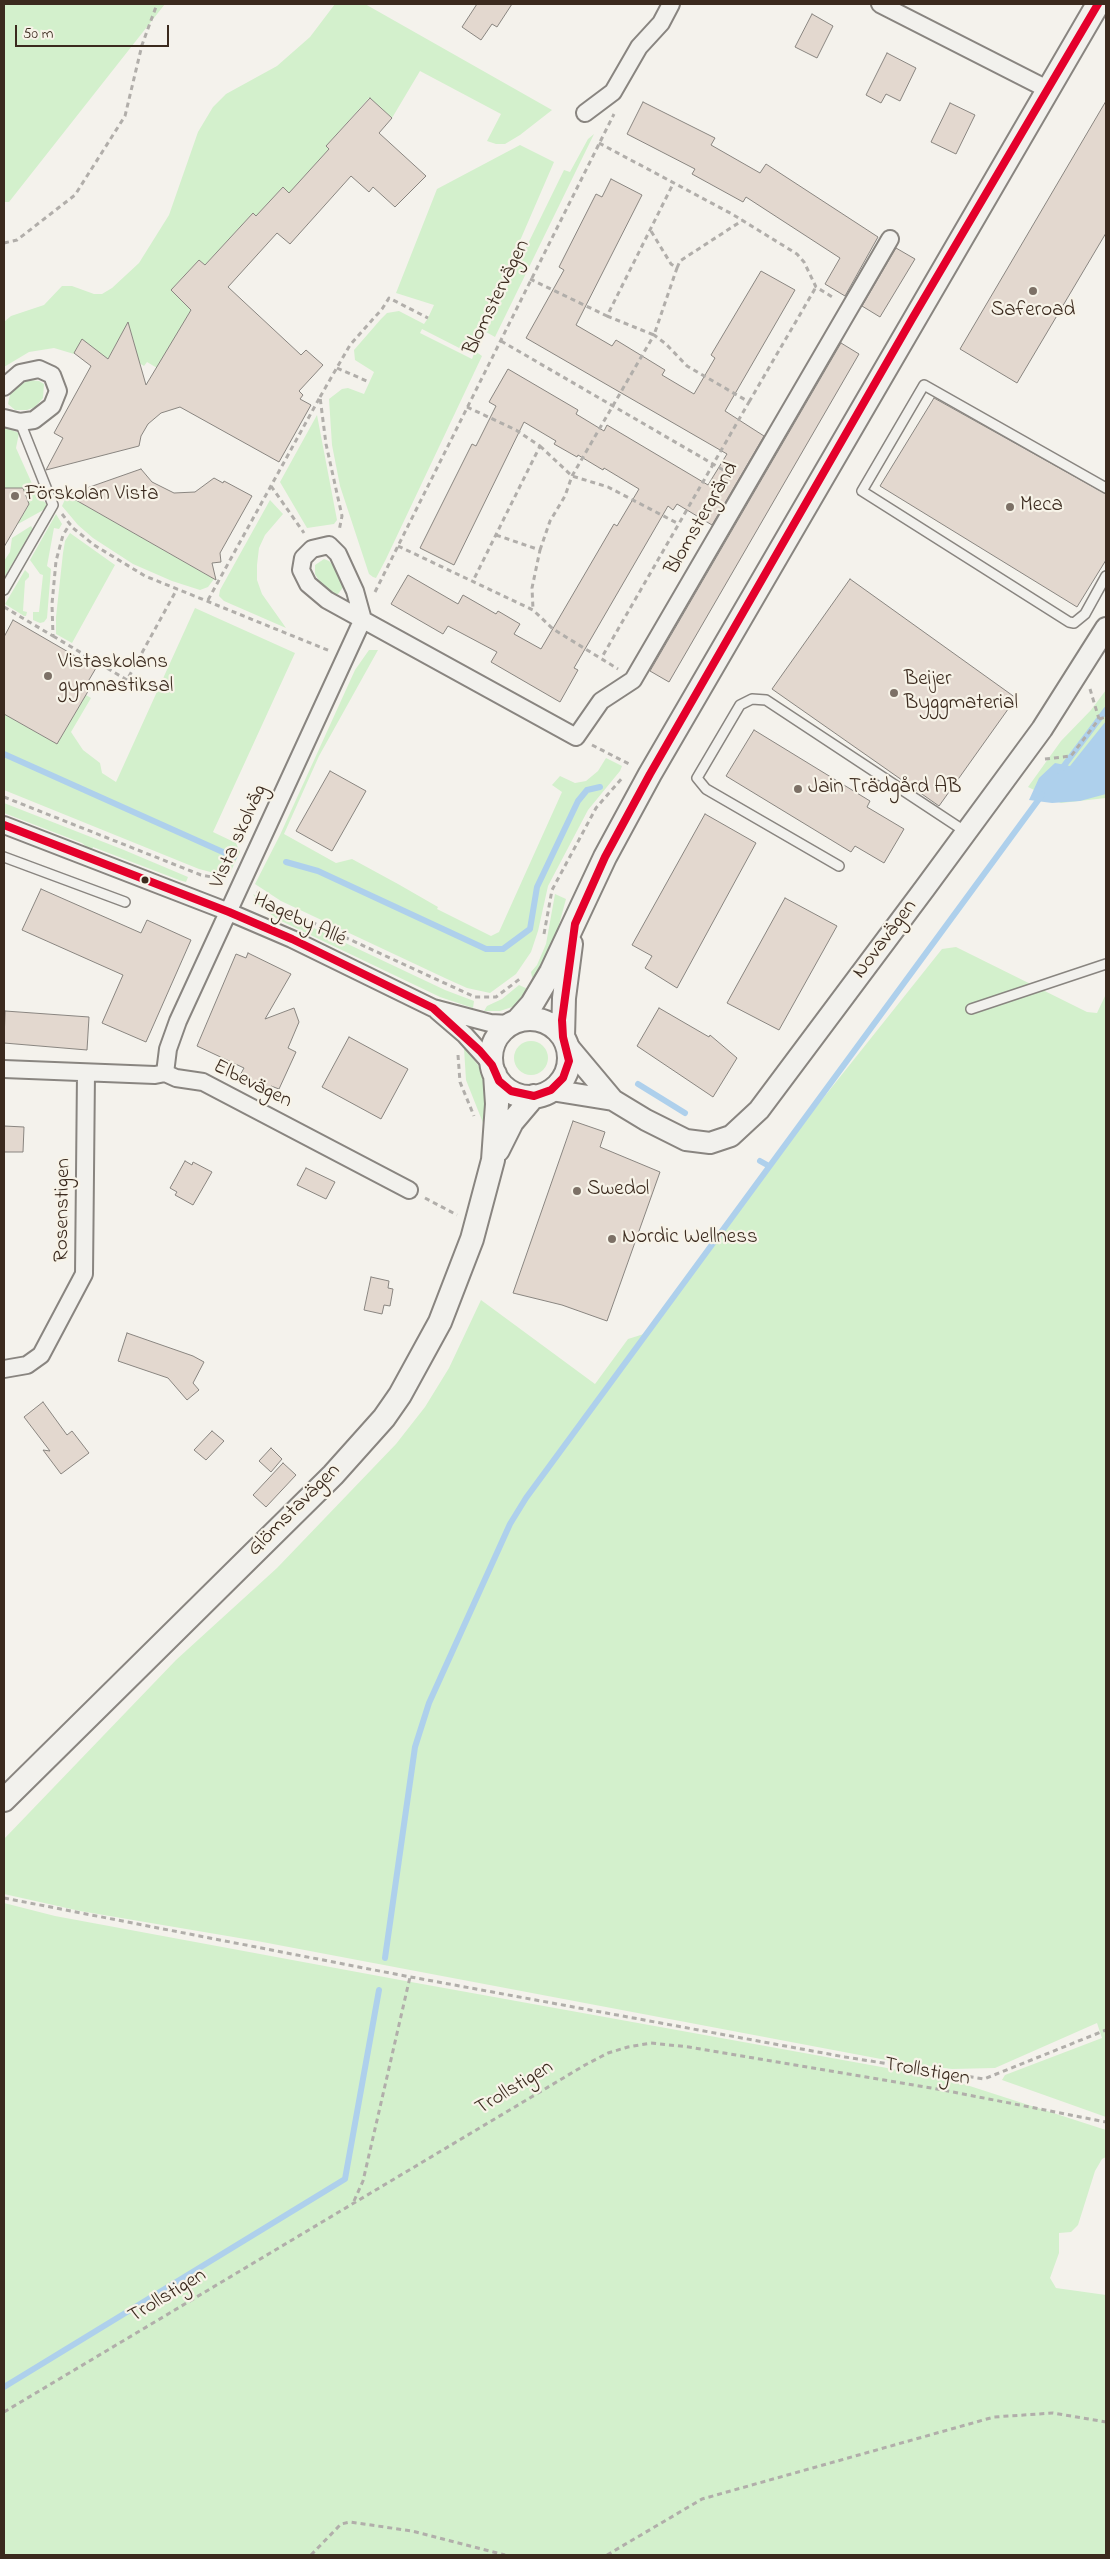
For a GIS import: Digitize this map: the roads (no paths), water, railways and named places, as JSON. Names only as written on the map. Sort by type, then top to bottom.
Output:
[{"type":"main road","name":"Glömstavägen","points":[[4,1800],[333,1475],[384,1418],[414,1374],[440,1322],[472,1239],[493,1160],[497,1104],[494,1070],[495,1042],[499,1034],[514,1023],[542,988],[575,924],[605,857],[650,774],[1098,4]]},
{"type":"main road","name":"Glömstavägen","points":[[493,1160],[512,1122],[543,1093],[563,1078],[567,1070],[569,1061],[565,1041],[564,998],[575,924]]},
{"type":"main road","points":[[514,1023],[539,1020],[553,1026],[565,1041]]},
{"type":"main road","points":[[494,1070],[511,1091],[543,1093]]},
{"type":"street","points":[[586,113],[613,92],[640,47],[661,23],[671,4]]},
{"type":"street","points":[[880,4],[1047,89]]},
{"type":"street","name":"Blomstergränd","points":[[362,620],[576,737],[602,701],[633,680],[890,239]]},
{"type":"street","points":[[4,387],[12,378],[30,370],[46,371],[56,379],[58,391],[52,406],[34,420],[20,422],[4,418]]},
{"type":"street","points":[[322,545],[334,548],[344,562],[362,620],[317,593],[308,584],[301,570],[303,558],[312,549],[322,545]]},
{"type":"street","name":"Vista skolväg","points":[[165,1073],[168,1049],[178,1021],[362,620]]},
{"type":"street","name":"Novavägen","points":[[543,1093],[612,1100],[686,1140],[710,1143],[732,1136],[759,1110],[966,833],[1042,729],[1106,628]]},
{"type":"street","name":"Hageby Allé","points":[[4,826],[229,912],[433,1008],[475,1018],[514,1023]]},
{"type":"street","name":"Hageby Allé","points":[[433,1008],[465,1035],[494,1070]]},
{"type":"street","name":"Novavägen","points":[[565,1041],[612,1100]]},
{"type":"street","name":"Elbevägen","points":[[4,1069],[155,1075],[165,1073],[176,1078],[203,1082],[409,1190]]},
{"type":"street","name":"Rosenstigen","points":[[4,1369],[27,1365],[41,1355],[84,1274],[86,1073]]},
{"type":"lane","points":[[1106,488],[924,385],[862,491],[1069,622],[1074,623],[1084,614],[1106,576]]},
{"type":"lane","points":[[4,590],[53,505],[20,422]]},
{"type":"lane","points":[[839,866],[706,789],[697,778],[740,705],[752,699],[766,700],[966,833]]},
{"type":"lane","points":[[4,857],[126,902]]},
{"type":"lane","points":[[971,1009],[1106,964]]},
{"type":"water","points":[[1106,721],[1106,794],[1080,801],[1052,803],[1029,800],[1039,778],[1055,763],[1070,766]]},
{"type":"waterway","points":[[1060,771],[1106,710]]},
{"type":"waterway","points":[[4,754],[234,857]]},
{"type":"waterway","points":[[286,862],[318,871],[486,949],[503,949],[530,929],[537,887],[578,801],[587,790],[600,787]]},
{"type":"waterway","points":[[385,1958],[415,1747],[429,1703],[510,1524],[526,1498],[1042,795]]},
{"type":"waterway","points":[[638,1084],[685,1113]]},
{"type":"waterway","points":[[760,1161],[769,1166]]},
{"type":"waterway","points":[[4,2387],[345,2179],[379,1990]]},
{"type":"place","name":"Saferoad","points":[[1033,291]]},
{"type":"place","name":"Förskolan Vista","points":[[15,496]]},
{"type":"place","name":"Meca","points":[[1010,507]]},
{"type":"place","name":"Vistaskolans gymnastiksal","points":[[48,676]]},
{"type":"place","name":"Beijer Byggmaterial","points":[[894,693]]},
{"type":"place","name":"Jain Trädgård AB","points":[[798,789]]},
{"type":"place","name":"Swedol","points":[[577,1191]]},
{"type":"place","name":"Nordic Wellness","points":[[612,1239]]}]
